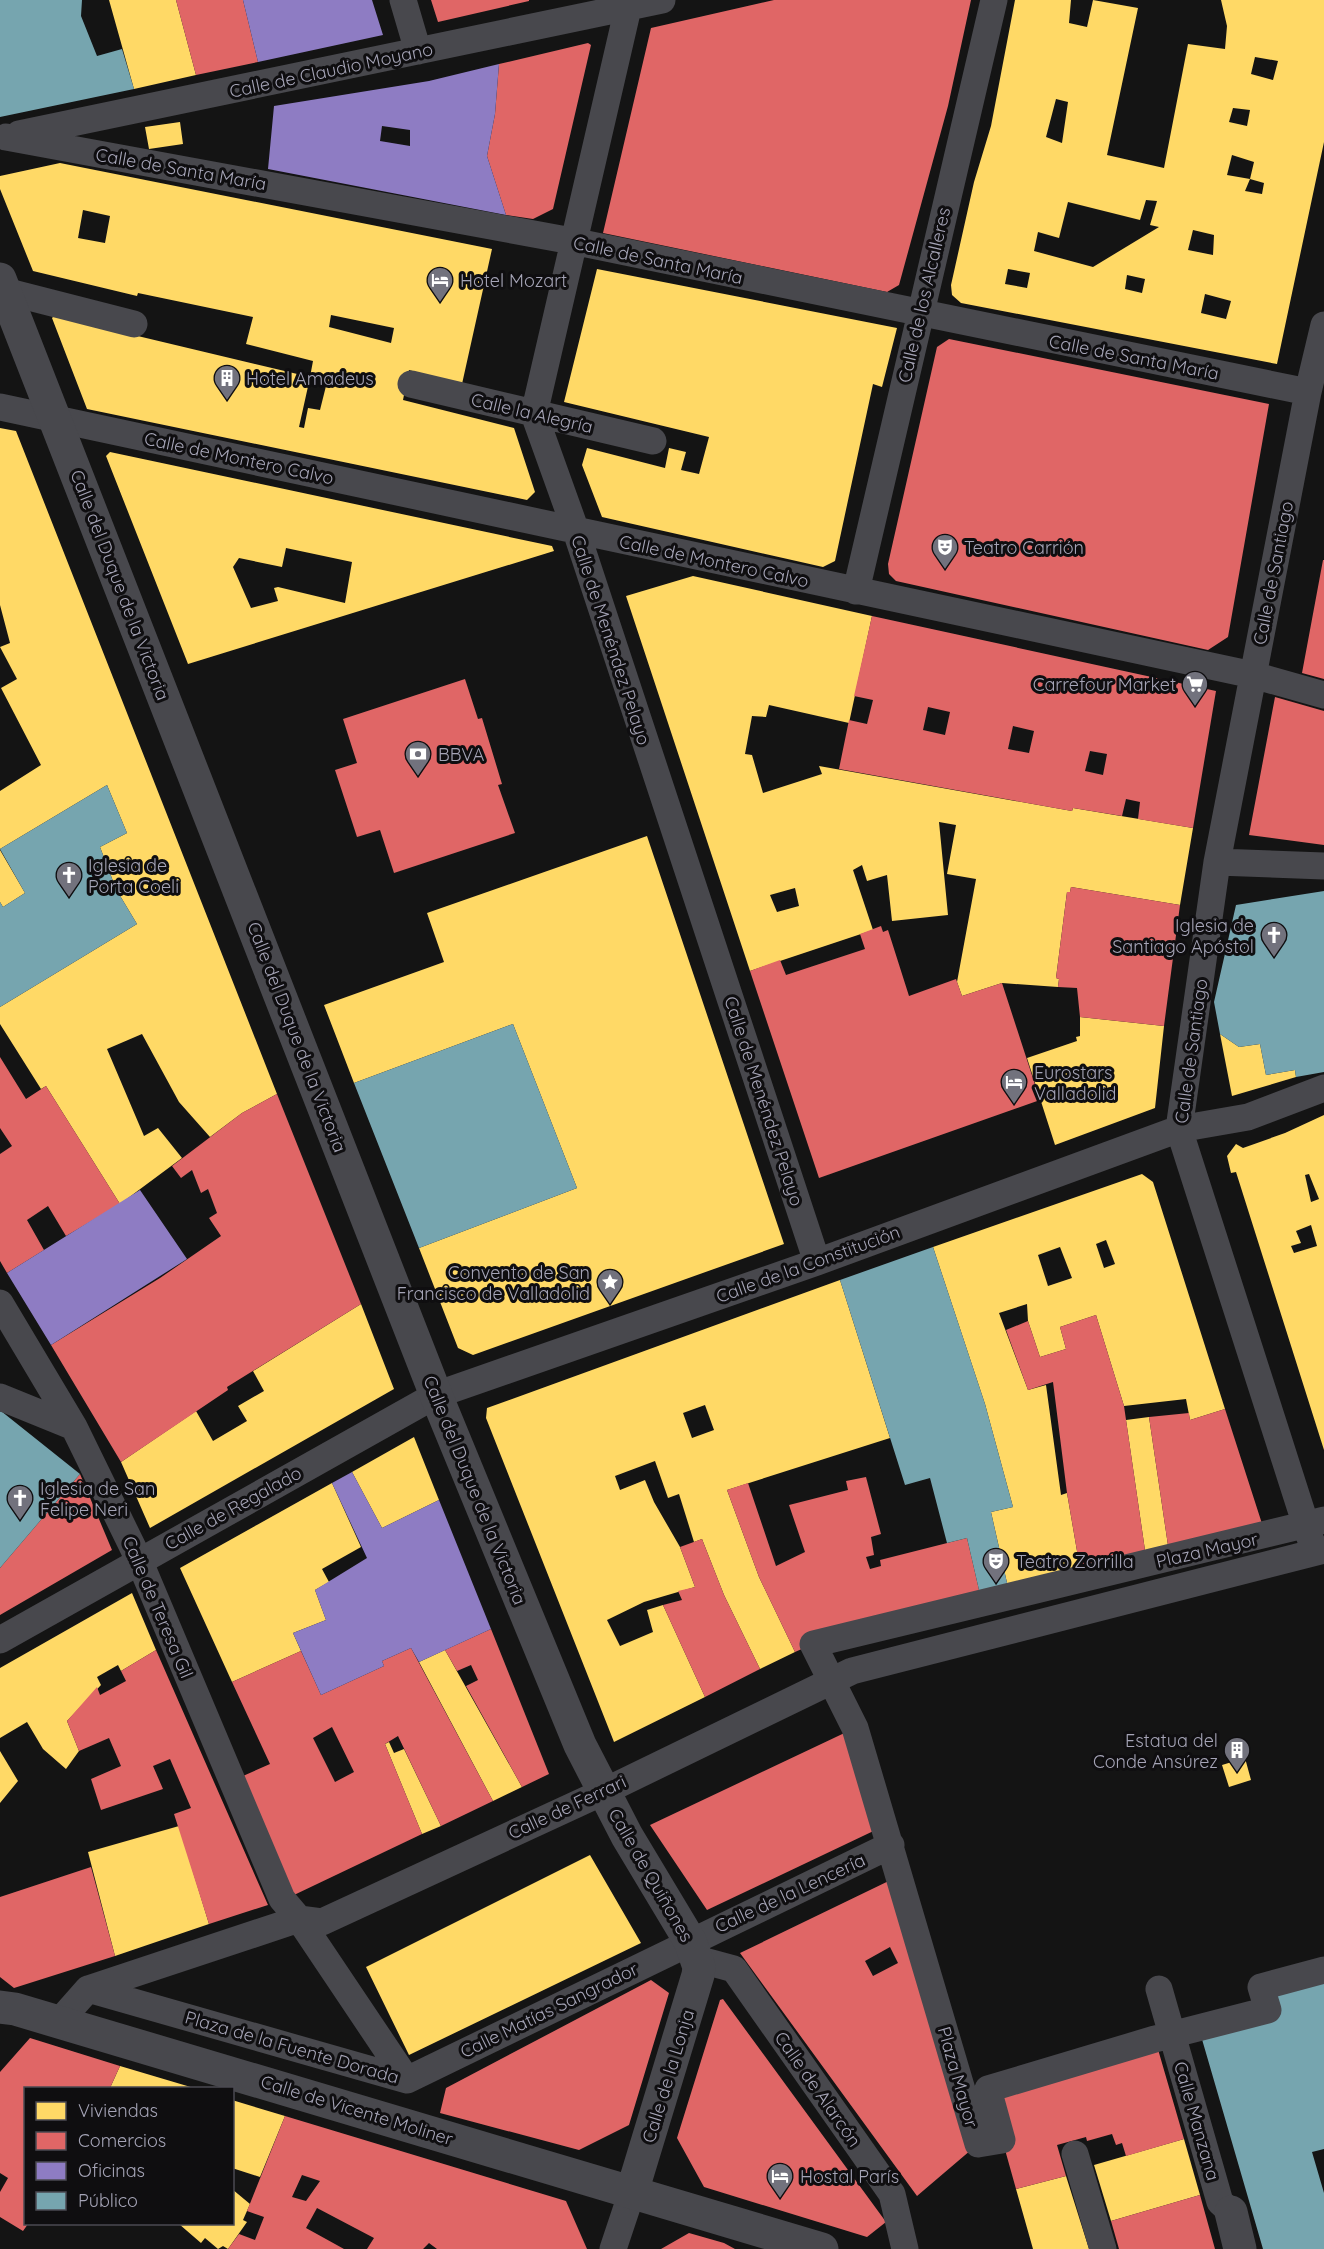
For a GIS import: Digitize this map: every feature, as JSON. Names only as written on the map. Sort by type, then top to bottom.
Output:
[{"type":"street","points":[[403,0],[418,51]]},
{"type":"street","name":"Calle de Claudio Moyano","points":[[3,138],[662,0]]},
{"type":"street","name":"Calle de los Alcalleres","points":[[856,591],[994,0]]},
{"type":"street","points":[[534,414],[628,8]]},
{"type":"street","name":"Calle de Santa María","points":[[3,138],[572,242],[1308,392]]},
{"type":"street","points":[[2,285],[134,324]]},
{"type":"street","name":"Calle del Duque de la Victoria","points":[[2,285],[436,1395],[582,1751],[603,1792]]},
{"type":"street","name":"Calle de Santiago","points":[[1319,1551],[1315,1523],[1179,1129],[1217,862],[1308,392],[1324,325]]},
{"type":"street","name":"Calle la Alegría","points":[[411,384],[653,441]]},
{"type":"street","name":"Calle de Montero Calvo","points":[[0,408],[1253,675],[1324,695]]},
{"type":"street","name":"Calle de Menéndez Pelayo","points":[[534,414],[576,531],[817,1262]]},
{"type":"street","points":[[1217,862],[1324,866]]},
{"type":"street","name":"Calle de la Constitución","points":[[436,1395],[817,1262],[1179,1129],[1248,1117],[1324,1089]]},
{"type":"street","name":"Calle de Teresa Gil","points":[[0,1303],[74,1427],[138,1560],[282,1899],[299,1919]]},
{"type":"street","name":"Calle de Regalado","points":[[0,1640],[138,1560],[436,1395]]},
{"type":"street","points":[[0,1397],[74,1427]]},
{"type":"street","name":"Plaza Mayor","points":[[1315,1523],[813,1644],[855,1728],[978,2144],[1002,2140],[988,2089],[1172,2035],[1268,2010],[1261,1988],[1324,1970]]},
{"type":"street","name":"Plaza Mayor","points":[[831,1679],[852,1671],[1319,1551]]},
{"type":"street","name":"Calle de Ferrari","points":[[299,1919],[322,1922],[603,1792],[831,1679]]},
{"type":"street","name":"Calle de Quiñones","points":[[603,1792],[693,1950]]},
{"type":"street","name":"Calle de la Lencería","points":[[693,1950],[891,1845]]},
{"type":"street","points":[[58,2022],[88,1989],[299,1919]]},
{"type":"street","name":"Plaza de la Fuente Dorada","points":[[299,1919],[407,2080]]},
{"type":"street","name":"Calle Matías Sangrador","points":[[407,2080],[693,1950]]},
{"type":"street","name":"Calle de la Lonja","points":[[632,2192],[698,1976],[693,1950]]},
{"type":"street","name":"Calle de Alarcón","points":[[693,1950],[734,1969],[892,2194],[905,2249]]},
{"type":"street","name":"Plaza de la Fuente Dorada","points":[[88,1989],[407,2080]]},
{"type":"street","name":"Calle Manzana","points":[[1159,1989],[1220,2202],[1231,2212],[1240,2249]]},
{"type":"street","name":"Calle de Vicente Moliner","points":[[5,2014],[58,2022],[822,2249]]},
{"type":"street","points":[[1075,2154],[1103,2249]]},
{"type":"street","points":[[613,2249],[632,2192]]},
{"type":"building: Viviendas","points":[[109,0],[176,0],[196,75],[134,89]]},
{"type":"building: Viviendas","points":[[1015,0],[1071,0],[1069,23],[1087,27],[1093,0],[1138,8],[1107,155],[1164,168],[1188,44],[1225,49],[1227,26],[1221,0],[1324,0],[1324,142],[1277,364],[961,303],[952,295],[951,285],[974,182],[991,126]],"holes":[[[1255,57],[1278,61],[1273,80],[1251,74]],[[1056,99],[1068,102],[1062,143],[1046,137]],[[1233,108],[1250,110],[1247,126],[1229,122]],[[1232,155],[1254,162],[1250,179],[1227,175]],[[1250,179],[1264,183],[1262,194],[1245,191]],[[1146,200],[1157,201],[1150,225],[1159,227],[1093,267],[1034,251],[1038,232],[1059,238],[1068,202],[1140,220]],[[1193,230],[1214,235],[1213,255],[1188,250]],[[1008,269],[1030,273],[1027,288],[1005,284]],[[1127,275],[1145,279],[1142,293],[1125,289]],[[1205,294],[1231,301],[1226,319],[1201,313]]]},
{"type":"building: Viviendas","points":[[180,122],[183,144],[149,149],[145,127]]},
{"type":"building: Viviendas","points":[[60,163],[492,249],[462,384],[409,370],[403,400],[514,428],[535,492],[527,500],[87,409],[52,318],[54,316],[310,377],[313,361],[246,344],[253,317],[138,293],[137,296],[33,271],[0,189],[0,176]],"holes":[[[83,210],[110,216],[105,243],[78,238]],[[331,315],[394,328],[391,343],[329,327]],[[309,382],[326,386],[320,410],[308,408],[304,428],[299,427]]]},
{"type":"building: Viviendas","points":[[597,269],[897,328],[882,387],[873,384],[835,561],[823,567],[602,517],[582,465],[587,448],[665,468],[669,448],[686,452],[681,470],[699,474],[709,437],[564,402]]},
{"type":"building: Viviendas","points":[[0,428],[16,431],[277,1094],[242,1113],[210,1137],[179,1102],[142,1034],[107,1049],[144,1136],[158,1128],[182,1158],[120,1204],[46,1086],[41,1089],[0,1024],[0,1007],[137,924],[116,889],[100,847],[127,833],[107,785],[0,849],[0,791],[41,765],[1,688],[17,679],[0,647],[10,643],[0,605]]},
{"type":"building: Viviendas","points":[[110,452],[552,546],[554,551],[188,664],[106,456]],"holes":[[[286,548],[352,562],[345,603],[278,587],[274,588],[278,601],[251,608],[233,567],[239,558],[282,567]]]},
{"type":"building: Viviendas","points":[[693,576],[872,616],[849,723],[769,705],[766,717],[752,716],[745,754],[752,755],[763,793],[822,774],[819,766],[1072,811],[1073,808],[1193,828],[1180,905],[1071,887],[1070,892],[1067,892],[1056,978],[1059,979],[1058,987],[1002,983],[962,996],[957,982],[976,879],[947,874],[956,825],[939,822],[948,915],[892,921],[887,875],[867,881],[862,865],[853,870],[873,930],[750,971],[626,596]],"holes":[[[795,888],[799,906],[777,912],[770,895]]]},
{"type":"building: Viviendas","points":[[647,836],[784,1244],[473,1355],[458,1348],[419,1248],[577,1188],[513,1024],[354,1083],[324,1005],[444,962],[427,913]]},
{"type":"building: Viviendas","points":[[0,850],[25,893],[3,907],[0,902]]},
{"type":"building: Viviendas","points":[[1080,1017],[1164,1026],[1155,1108],[1055,1145],[1027,1058],[1077,1041],[1076,1037],[1080,1036]]},
{"type":"building: Viviendas","points":[[1220,1034],[1239,1047],[1260,1044],[1266,1075],[1295,1070],[1296,1077],[1232,1096]]},
{"type":"building: Viviendas","points":[[1324,1115],[1324,1450],[1236,1172],[1231,1173],[1227,1156],[1236,1144],[1243,1148],[1285,1133]],"holes":[[[1309,1174],[1319,1199],[1311,1202],[1305,1175]],[[1311,1225],[1317,1246],[1294,1253],[1291,1246],[1301,1243],[1296,1231]]]},
{"type":"building: Viviendas","points":[[1142,1174],[1153,1182],[1225,1409],[1190,1420],[1186,1399],[1124,1406],[1096,1315],[1060,1327],[1066,1349],[1040,1357],[1028,1321],[1027,1304],[999,1313],[1028,1390],[1046,1385],[1061,1495],[1067,1493],[1082,1580],[1010,1596],[991,1512],[1013,1507],[985,1404],[933,1247]],"holes":[[[1106,1240],[1115,1264],[1104,1268],[1096,1244]],[[1060,1247],[1072,1278],[1048,1286],[1038,1255]]]},
{"type":"building: Viviendas","points":[[840,1280],[890,1438],[727,1490],[759,1577],[795,1652],[760,1669],[724,1595],[702,1539],[694,1542],[679,1494],[668,1498],[655,1461],[615,1476],[620,1490],[645,1480],[654,1502],[680,1547],[695,1587],[644,1602],[607,1620],[620,1646],[653,1632],[647,1610],[663,1605],[705,1697],[614,1742],[486,1418],[487,1408]],"holes":[[[705,1405],[714,1430],[692,1438],[683,1413]]]},
{"type":"building: Viviendas","points":[[361,1304],[394,1389],[150,1528],[121,1462],[196,1411],[213,1441],[247,1421],[238,1406],[264,1391],[253,1371]]},
{"type":"building: Viviendas","points":[[1149,1417],[1170,1559],[1147,1564],[1126,1420]]},
{"type":"building: Viviendas","points":[[414,1437],[439,1500],[382,1528],[352,1472]]},
{"type":"building: Viviendas","points":[[332,1483],[361,1547],[322,1569],[329,1582],[315,1590],[326,1620],[293,1633],[301,1651],[232,1682],[180,1568]]},
{"type":"building: Viviendas","points":[[132,1593],[156,1650],[121,1671],[118,1665],[97,1677],[101,1685],[67,1721],[79,1751],[66,1769],[43,1749],[27,1722],[0,1738],[0,1668]]},
{"type":"building: Viviendas","points":[[445,1650],[522,1787],[493,1801],[419,1662]]},
{"type":"building: Viviendas","points":[[389,1742],[394,1753],[404,1749],[441,1826],[422,1834],[385,1744]]},
{"type":"building: Viviendas","points":[[0,1751],[18,1781],[0,1803]]},
{"type":"building: Viviendas","name":"Estatua del Conde Ansúrez","points":[[1245,1758],[1251,1780],[1229,1787],[1222,1765]]},
{"type":"building: Viviendas","points":[[179,1826],[209,1924],[115,1956],[88,1852]]},
{"type":"building: Viviendas","points":[[590,1855],[641,1943],[409,2055],[366,1967]]},
{"type":"building: Viviendas","points":[[120,2066],[191,2087],[110,2087]]},
{"type":"building: Viviendas","points":[[234,2101],[285,2116],[260,2177],[234,2169]]},
{"type":"building: Viviendas","points":[[1184,2139],[1200,2195],[1111,2221],[1094,2165]]},
{"type":"building: Viviendas","points":[[1066,2176],[1089,2249],[1033,2249],[1016,2189]]},
{"type":"building: Viviendas","points":[[234,2191],[250,2204],[243,2220],[247,2222],[228,2249],[223,2246],[218,2249],[205,2238],[201,2243],[180,2225],[234,2225]]},
{"type":"building: Comercios","points":[[176,0],[243,0],[258,62],[196,75]]},
{"type":"building: Comercios","points":[[431,0],[529,0],[529,1],[438,22]]},
{"type":"building: Comercios","points":[[774,0],[971,0],[948,106],[899,285],[887,292],[603,233],[651,28]]},
{"type":"building: Comercios","points":[[588,43],[591,45],[553,209],[533,219],[506,215],[487,156],[495,114],[499,64]]},
{"type":"building: Comercios","points":[[949,339],[1269,404],[1228,637],[1208,650],[896,581],[889,574],[888,564],[937,347]]},
{"type":"building: Comercios","points":[[1324,560],[1324,679],[1302,673]]},
{"type":"building: Comercios","points":[[872,616],[1216,691],[1193,828],[1138,819],[1140,802],[1126,799],[1122,816],[1073,808],[1072,811],[839,769],[849,720],[867,724],[873,700],[854,696]],"holes":[[[928,707],[950,712],[945,735],[923,730]],[[1013,726],[1034,731],[1029,753],[1008,749]],[[1090,751],[1107,754],[1103,775],[1085,771]]]},
{"type":"building: Comercios","name":"BBVA","points":[[465,679],[478,719],[482,718],[502,784],[498,785],[515,833],[394,873],[380,830],[357,837],[335,770],[357,763],[343,719]]},
{"type":"building: Comercios","points":[[1275,697],[1324,711],[1324,845],[1249,835]]},
{"type":"building: Comercios","points":[[1071,887],[1180,905],[1164,1026],[1080,1017],[1077,988],[1058,987],[1059,979],[1056,978],[1067,892],[1070,892]]},
{"type":"building: Comercios","points":[[881,926],[883,932],[888,930],[909,996],[956,979],[962,996],[1002,983],[1040,1100],[819,1178],[750,971],[780,960],[786,975],[865,949],[860,934]]},
{"type":"building: Comercios","points":[[0,1057],[26,1099],[46,1086],[120,1204],[66,1236],[48,1206],[27,1220],[44,1250],[7,1273],[0,1261],[0,1154],[12,1146],[0,1128]]},
{"type":"building: Comercios","points":[[277,1094],[361,1304],[227,1387],[228,1390],[121,1462],[51,1345],[160,1278],[221,1236],[209,1218],[217,1213],[208,1189],[201,1193],[192,1170],[181,1178],[172,1166],[242,1113]]},
{"type":"building: Comercios","points":[[1096,1315],[1124,1406],[1147,1564],[1082,1580],[1067,1493],[1053,1382],[1028,1390],[1006,1330],[1028,1321],[1040,1357],[1066,1349],[1060,1327]]},
{"type":"building: Comercios","points":[[1225,1409],[1266,1536],[1170,1559],[1149,1417],[1189,1413],[1190,1420]]},
{"type":"building: Comercios","points":[[80,1474],[112,1550],[0,1615],[0,1568]]},
{"type":"building: Comercios","points":[[866,1477],[881,1534],[871,1537],[874,1555],[866,1557],[870,1569],[881,1566],[880,1560],[967,1538],[982,1603],[813,1644],[795,1652],[759,1577],[727,1490],[748,1483],[776,1566],[805,1552],[789,1505],[848,1490],[846,1481]]},
{"type":"building: Comercios","points":[[702,1539],[724,1595],[760,1669],[705,1697],[663,1605],[682,1600],[678,1591],[695,1587],[680,1547]]},
{"type":"building: Comercios","points":[[491,1629],[549,1774],[522,1787],[466,1686],[478,1680],[471,1665],[457,1671],[445,1650]]},
{"type":"building: Comercios","points":[[411,1648],[493,1801],[441,1826],[398,1736],[385,1744],[422,1834],[294,1895],[243,1776],[270,1764],[232,1682],[301,1651],[321,1695],[384,1666],[382,1661]],"holes":[[[332,1727],[354,1772],[335,1782],[313,1738]]]},
{"type":"building: Comercios","points":[[156,1650],[268,1905],[209,1924],[174,1814],[191,1808],[170,1759],[153,1766],[163,1789],[101,1810],[91,1779],[121,1766],[109,1738],[79,1751],[67,1721],[97,1687],[100,1695],[126,1681],[121,1671]]},
{"type":"building: Comercios","points":[[855,1728],[884,1826],[707,1910],[650,1825]]},
{"type":"building: Comercios","points":[[91,1867],[115,1956],[14,1988],[0,1977],[0,1897]]},
{"type":"building: Comercios","points":[[899,1876],[978,2144],[917,2196],[740,1953]],"holes":[[[890,1947],[898,1963],[873,1976],[865,1961]]]},
{"type":"building: Comercios","points":[[651,1980],[669,1993],[629,2125],[579,2150],[440,2113],[446,2088]]},
{"type":"building: Comercios","points":[[723,1999],[886,2222],[867,2237],[704,2187],[677,2138],[720,2000]]},
{"type":"building: Comercios","points":[[30,2038],[120,2066],[110,2087],[24,2087],[24,2225],[27,2225],[23,2231],[0,2217],[0,2192],[8,2178],[0,2173],[0,2072]]},
{"type":"building: Comercios","points":[[1155,2039],[1184,2139],[1126,2156],[1122,2143],[1116,2145],[1112,2134],[1087,2141],[1086,2137],[1057,2145],[1066,2176],[1016,2189],[988,2089]]},
{"type":"building: Comercios","points":[[285,2116],[566,2201],[587,2249],[437,2249],[429,2243],[423,2249],[367,2249],[374,2238],[317,2208],[306,2228],[344,2249],[228,2249],[239,2234],[255,2240],[264,2217],[247,2211]],"holes":[[[302,2175],[320,2181],[306,2201],[292,2197]]]},
{"type":"building: Comercios","points":[[1200,2195],[1215,2249],[1119,2249],[1111,2221]]},
{"type":"building: Comercios","points":[[689,2233],[724,2243],[735,2249],[661,2249]]},
{"type":"building: Oficinas","points":[[243,0],[372,0],[383,35],[258,62]]},
{"type":"building: Oficinas","points":[[499,64],[495,114],[487,156],[506,215],[268,169],[274,106],[429,81]],"holes":[[[382,126],[410,130],[410,146],[380,141]]]},
{"type":"building: Oficinas","points":[[140,1190],[187,1259],[51,1345],[7,1273]]},
{"type":"building: Oficinas","points":[[352,1472],[382,1528],[439,1500],[491,1629],[419,1662],[411,1648],[382,1661],[384,1666],[321,1695],[293,1633],[326,1620],[315,1590],[367,1558],[332,1483]]},
{"type":"building: Público","points":[[0,0],[82,0],[81,16],[97,56],[122,49],[134,89],[0,117]]},
{"type":"building: Público","name":"Iglesia de Porta Coeli","points":[[107,785],[127,833],[100,847],[116,889],[137,924],[0,1007],[0,902],[3,907],[25,893],[0,849]]},
{"type":"building: Público","name":"Iglesia de Santiago Apóstol","points":[[1324,891],[1324,1072],[1296,1077],[1295,1070],[1266,1075],[1260,1044],[1239,1047],[1220,1034],[1214,1002],[1236,905]]},
{"type":"building: Público","points":[[513,1024],[577,1188],[419,1248],[354,1083]]},
{"type":"building: Público","points":[[933,1247],[985,1404],[1013,1507],[991,1512],[1010,1596],[982,1603],[967,1538],[947,1543],[930,1478],[905,1485],[840,1280]]},
{"type":"building: Público","name":"Iglesia de San Felipe Neri","points":[[0,1412],[80,1474],[0,1568]]},
{"type":"building: Público","points":[[1324,1970],[1324,2149],[1312,2152],[1324,2193],[1324,2249],[1263,2249],[1199,2029],[1268,2010],[1261,1987]]},
{"type":"place","name":"Hotel Mozart","points":[[440,303]]},
{"type":"place","name":"Hotel Amadeus","points":[[227,401]]},
{"type":"place","name":"Teatro Carrión","points":[[945,570]]},
{"type":"place","name":"Carrefour Market","points":[[1195,707]]},
{"type":"place","name":"BBVA","points":[[418,777]]},
{"type":"place","name":"Iglesia de Porta Coeli","points":[[69,898]]},
{"type":"place","name":"Iglesia de Santiago Apóstol","points":[[1274,958]]},
{"type":"place","name":"Eurostars Valladolid","points":[[1014,1105]]},
{"type":"place","name":"Convento de San Francisco de Valladolid","points":[[610,1305]]},
{"type":"place","name":"Iglesia de San Felipe Neri","points":[[20,1521]]},
{"type":"place","name":"Teatro Zorrilla","points":[[996,1584]]},
{"type":"place","name":"Estatua del Conde Ansúrez","points":[[1237,1773]]},
{"type":"place","name":"Hostal París","points":[[780,2199]]}]
